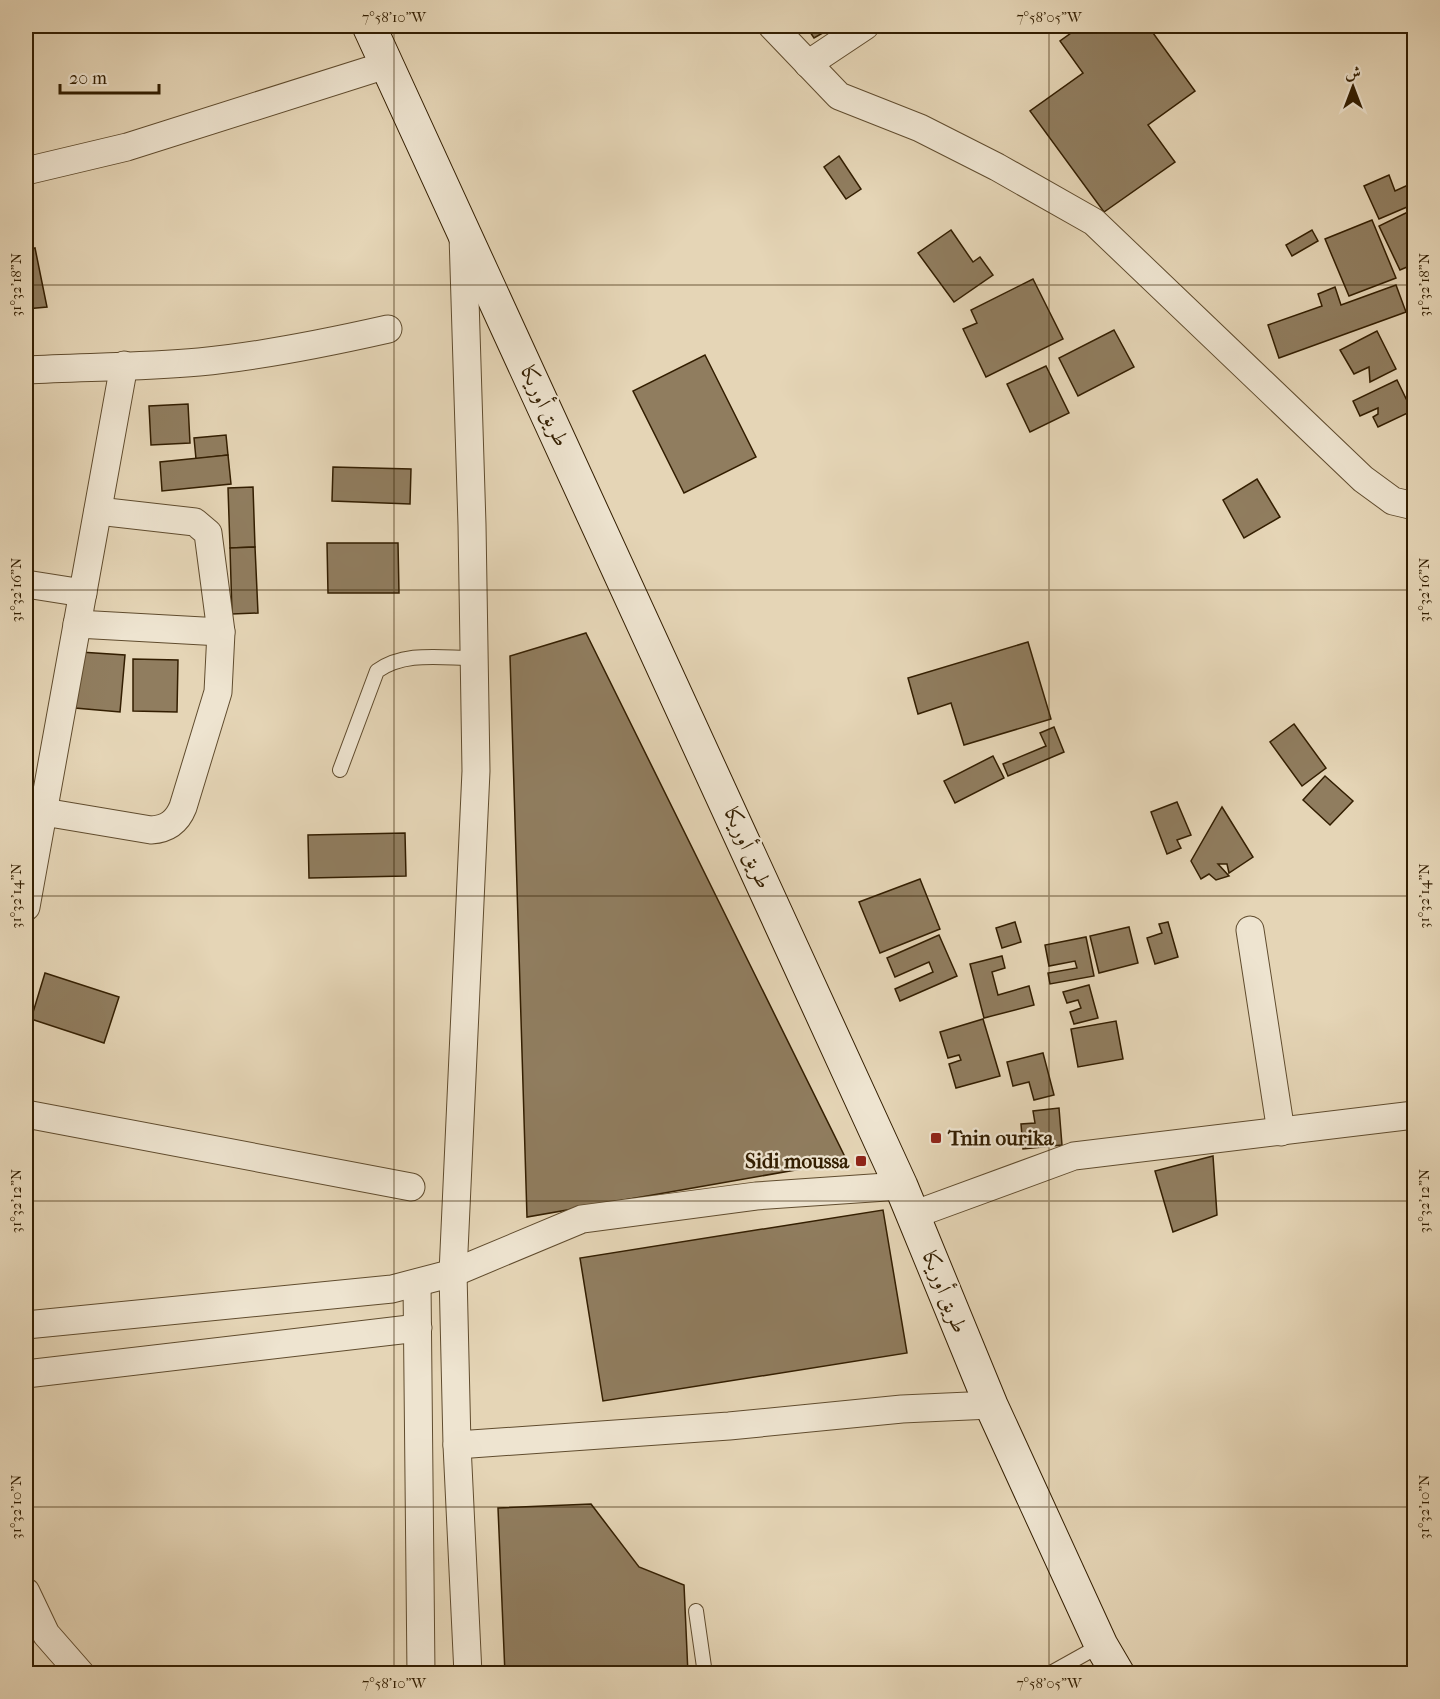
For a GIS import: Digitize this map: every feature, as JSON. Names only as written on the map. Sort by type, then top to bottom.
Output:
[{"type":"street","name":"طريق أوريكا","points":[[369,26],[907,1200],[991,1405],[1101,1645],[1119,1674]]},
{"type":"street","points":[[772,26],[839,96],[920,128],[998,166],[1094,222],[1363,479],[1393,501],[1414,506]]},
{"type":"street","points":[[808,64],[865,26]]},
{"type":"street","points":[[26,171],[127,147],[386,65]]},
{"type":"street","points":[[462,225],[476,771],[453,1273],[457,1445],[468,1674]]},
{"type":"street","points":[[26,370],[197,362],[323,344],[388,329]]},
{"type":"street","points":[[26,907],[34,811],[77,624],[124,365]]},
{"type":"street","points":[[34,811],[151,830],[159,829],[175,821],[183,807],[218,692],[221,632],[211,541],[202,526],[195,522],[98,511]]},
{"type":"street","points":[[26,584],[83,593]]},
{"type":"street","points":[[77,624],[221,632]]},
{"type":"street","points":[[1250,930],[1281,1132]]},
{"type":"street","points":[[26,1114],[411,1187]]},
{"type":"street","points":[[26,1325],[392,1289],[453,1273],[582,1219],[756,1196],[907,1200],[1074,1156],[1414,1115]]},
{"type":"street","points":[[417,1283],[422,1674]]},
{"type":"street","points":[[26,1374],[418,1328]]},
{"type":"street","points":[[457,1445],[729,1426],[902,1409],[991,1405]]},
{"type":"street","points":[[26,1592],[46,1634],[81,1674]]},
{"type":"lane","points":[[340,770],[377,671],[390,662],[406,658],[474,658]]},
{"type":"lane","points":[[696,1611],[705,1674]]},
{"type":"lane","points":[[1049,1674],[1101,1645]]},
{"type":"building","points":[[806,26],[835,26],[814,38]]},
{"type":"building","points":[[1081,26],[1148,26],[1195,91],[1148,125],[1175,162],[1104,212],[1030,111],[1083,73],[1060,41]]},
{"type":"building","points":[[839,156],[861,189],[846,199],[824,167]]},
{"type":"building","points":[[1389,175],[1395,191],[1408,185],[1414,204],[1379,219],[1364,186]]},
{"type":"building","points":[[1414,209],[1414,264],[1400,270],[1379,226]]},
{"type":"building","points":[[1372,220],[1396,278],[1349,296],[1325,239]]},
{"type":"building","points":[[951,230],[973,262],[980,257],[993,275],[954,302],[918,253]]},
{"type":"building","points":[[1312,230],[1318,241],[1292,256],[1286,245]]},
{"type":"building","points":[[35,248],[47,307],[26,309],[26,250]]},
{"type":"building","points":[[1033,279],[1063,339],[986,377],[963,329],[977,323],[971,310]]},
{"type":"building","points":[[1396,285],[1406,312],[1279,358],[1268,325],[1322,306],[1318,294],[1335,287],[1341,305]]},
{"type":"building","points":[[1114,330],[1134,367],[1078,396],[1059,358]]},
{"type":"building","points":[[1377,331],[1396,369],[1370,382],[1369,367],[1354,374],[1340,350]]},
{"type":"building","points":[[705,355],[756,457],[684,493],[633,391]]},
{"type":"building","points":[[1046,366],[1069,413],[1030,432],[1007,384]]},
{"type":"building","points":[[1397,380],[1412,411],[1378,427],[1373,417],[1378,414],[1378,408],[1360,416],[1353,401]]},
{"type":"building","points":[[188,404],[190,443],[151,445],[149,406]]},
{"type":"building","points":[[226,435],[228,455],[196,459],[194,438]]},
{"type":"building","points":[[228,455],[231,484],[162,491],[160,462]]},
{"type":"building","points":[[333,467],[411,469],[410,504],[332,501]]},
{"type":"building","points":[[1257,479],[1280,517],[1244,538],[1223,500]]},
{"type":"building","points":[[253,487],[255,547],[230,548],[228,488]]},
{"type":"building","points":[[327,543],[398,543],[399,593],[328,593]]},
{"type":"building","points":[[255,547],[258,613],[232,614],[230,548]]},
{"type":"building","points":[[586,633],[847,1161],[527,1217],[510,656]]},
{"type":"building","points":[[1028,642],[1051,719],[964,745],[951,703],[918,714],[908,678]]},
{"type":"building","points":[[80,652],[125,655],[120,712],[75,708]]},
{"type":"building","points":[[133,659],[178,660],[177,712],[133,711]]},
{"type":"building","points":[[1294,724],[1326,768],[1302,786],[1270,742]]},
{"type":"building","points":[[1054,727],[1064,752],[1008,776],[1003,764],[1046,746],[1040,733]]},
{"type":"building","points":[[993,756],[1004,778],[955,803],[944,781]]},
{"type":"building","points":[[1325,776],[1353,801],[1330,825],[1303,800]]},
{"type":"building","points":[[1177,802],[1191,835],[1177,840],[1181,848],[1167,854],[1151,812]]},
{"type":"building","points":[[1222,807],[1253,857],[1229,873],[1227,864],[1218,864],[1229,876],[1216,880],[1209,874],[1201,879],[1191,861]]},
{"type":"building","points":[[405,833],[406,876],[309,878],[308,835]]},
{"type":"building","points":[[920,879],[940,929],[880,953],[859,902]]},
{"type":"building","points":[[1015,922],[1021,942],[1002,948],[996,928]]},
{"type":"building","points":[[1168,922],[1178,957],[1155,964],[1147,938],[1162,933],[1159,924]]},
{"type":"building","points":[[1129,927],[1138,963],[1099,973],[1090,936]]},
{"type":"building","points":[[939,935],[957,976],[900,1001],[895,989],[933,972],[929,962],[895,977],[887,958]]},
{"type":"building","points":[[1086,937],[1094,976],[1050,984],[1048,973],[1077,968],[1075,961],[1049,966],[1045,945]]},
{"type":"building","points":[[1002,956],[1005,968],[992,972],[998,995],[1029,986],[1034,1005],[984,1018],[970,964]]},
{"type":"building","points":[[45,973],[119,997],[104,1043],[31,1019]]},
{"type":"building","points":[[1089,985],[1098,1018],[1074,1024],[1070,1012],[1081,1008],[1078,1000],[1067,1003],[1063,992]]},
{"type":"building","points":[[983,1019],[1000,1076],[956,1088],[949,1064],[961,1060],[959,1055],[948,1058],[940,1032]]},
{"type":"building","points":[[1116,1021],[1123,1059],[1078,1067],[1071,1029]]},
{"type":"building","points":[[1043,1053],[1054,1095],[1034,1100],[1029,1082],[1013,1086],[1007,1062]]},
{"type":"building","points":[[1059,1108],[1062,1145],[1023,1149],[1021,1124],[1035,1123],[1033,1111]]},
{"type":"building","points":[[1213,1156],[1217,1215],[1173,1232],[1155,1171]]},
{"type":"building","points":[[883,1210],[907,1353],[603,1401],[580,1258]]},
{"type":"building","points":[[591,1504],[639,1567],[684,1585],[688,1674],[505,1674],[498,1508]]},
{"type":"place","name":"Tnin ourika","points":[[936,1138]]},
{"type":"place","name":"Sidi moussa","points":[[861,1161]]}]
